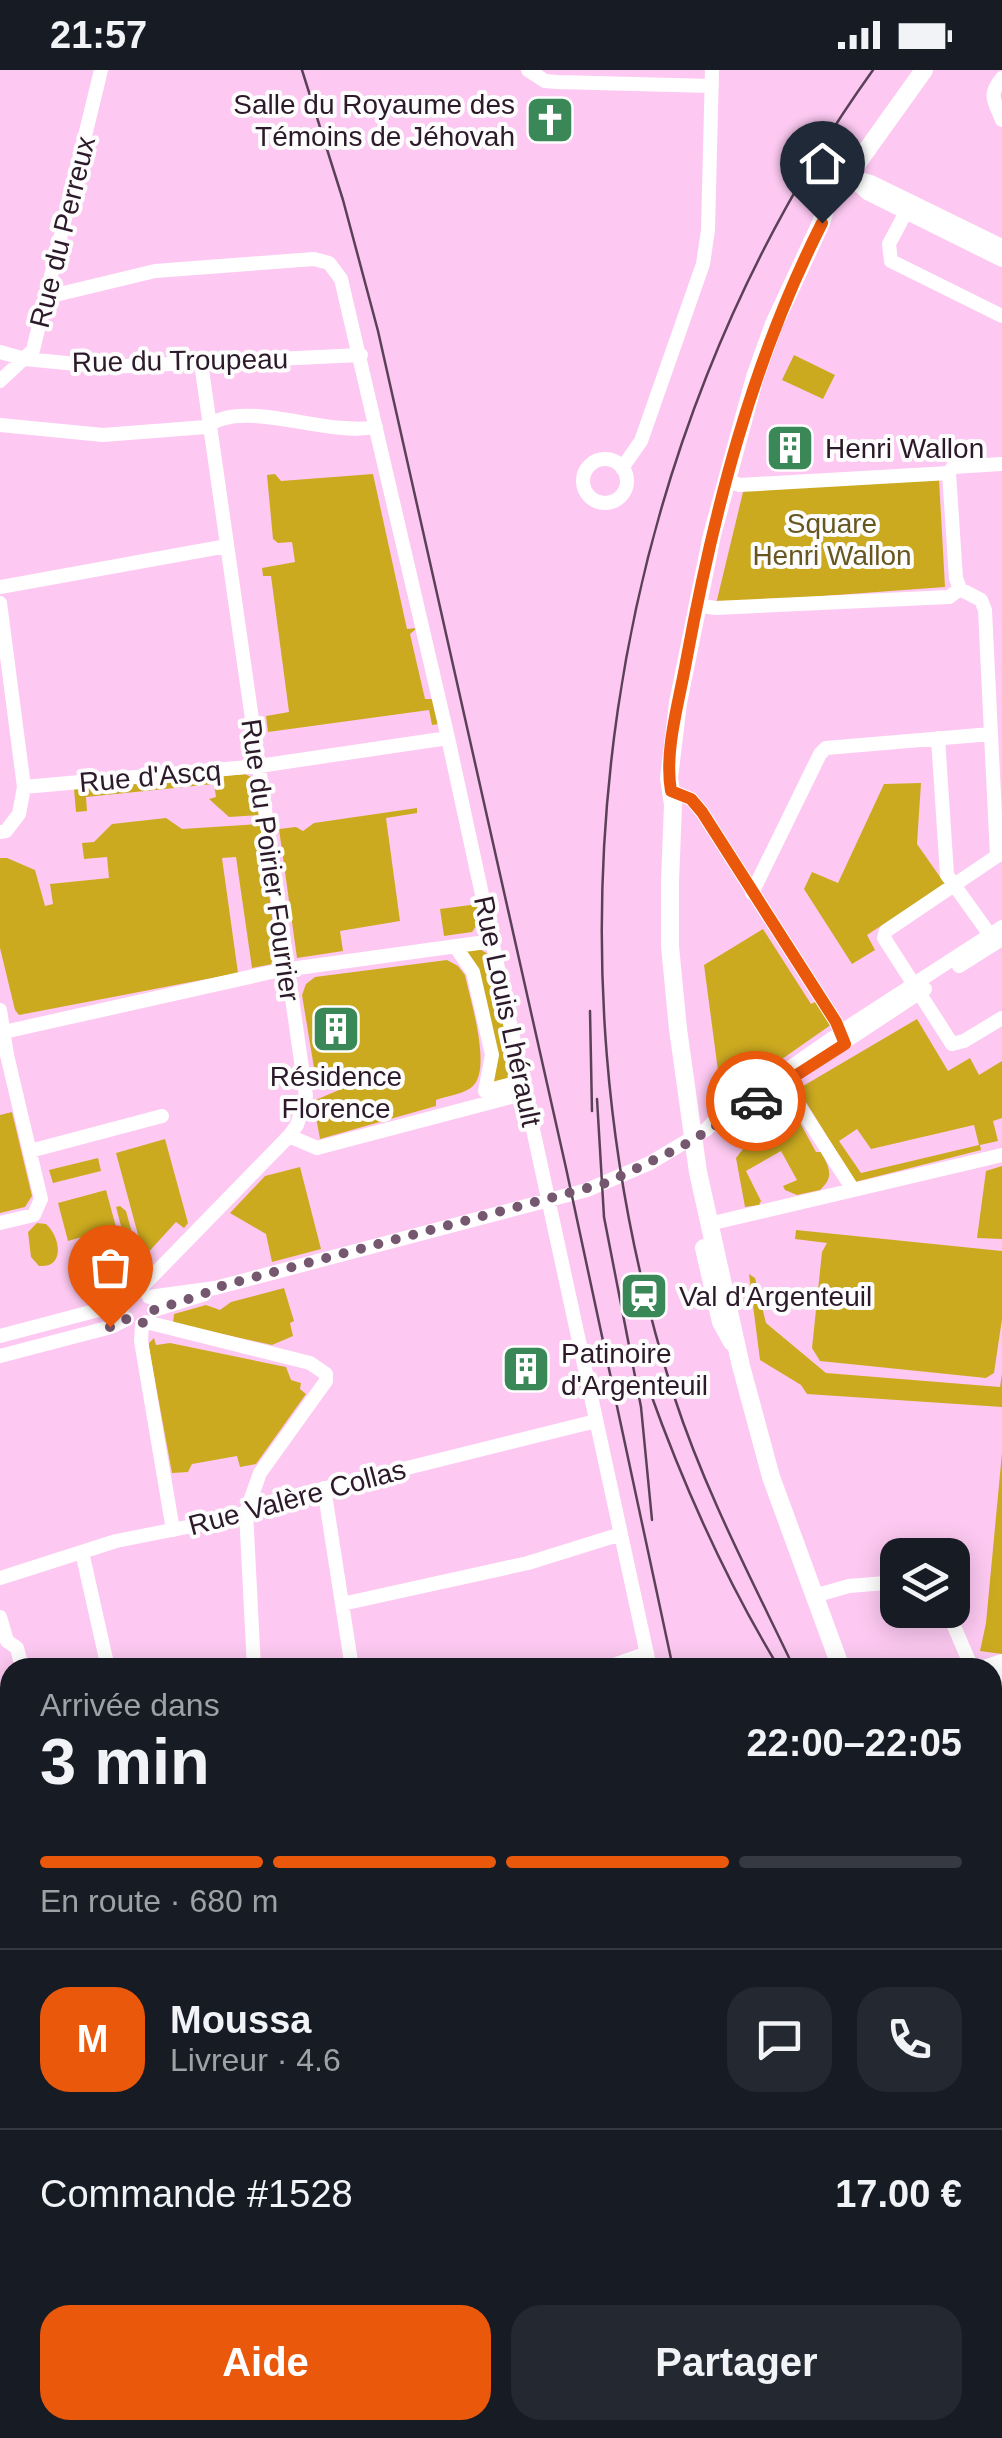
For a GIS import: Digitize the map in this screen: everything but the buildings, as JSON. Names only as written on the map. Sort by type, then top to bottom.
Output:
[{"type":"main road","points":[[836,1658],[771,1477],[709,1224],[689,1114],[670,946],[669,778],[697,605],[755,377],[774,324],[836,188],[850,177],[924,70]]},
{"type":"main road","points":[[689,1114],[687,1168],[695,1208],[721,1322],[738,1354]]},
{"type":"street","name":"Rue du Perreux","points":[[0,380],[32,350],[101,70]]},
{"type":"street","points":[[528,70],[558,82],[712,78],[708,230],[703,264],[640,441],[622,468]]},
{"type":"street","points":[[1001,114],[992,93],[1002,78]]},
{"type":"street","points":[[850,177],[867,193],[1002,260]]},
{"type":"street","points":[[850,177],[871,182],[1002,246]]},
{"type":"street","points":[[906,212],[888,249],[892,263],[1002,316]]},
{"type":"street","name":"Rue Louis Lhérault","points":[[47,296],[155,271],[322,260],[341,278],[493,940],[521,1085],[648,1658]]},
{"type":"street","name":"Rue du Troupeau","points":[[0,352],[25,359],[108,367],[361,355]]},
{"type":"street","name":"Rue du Poirier Fourrier","points":[[140,1310],[298,1125],[306,1096],[201,362]]},
{"type":"street","points":[[0,424],[103,435],[262,415],[317,428],[355,431],[376,427]]},
{"type":"street","points":[[1002,464],[953,467],[949,473],[956,578],[960,589],[978,596],[985,610],[991,734],[998,772],[999,853],[886,930],[885,942],[952,1044],[960,1044],[1002,1018]]},
{"type":"street","points":[[727,482],[740,485],[949,473]]},
{"type":"street","points":[[0,587],[227,546]]},
{"type":"street","points":[[697,605],[715,608],[950,596],[960,589]]},
{"type":"street","points":[[0,603],[24,787],[19,814],[6,831],[0,832]]},
{"type":"street","points":[[752,893],[823,751],[842,745],[991,734]]},
{"type":"street","name":"Rue d'Ascq","points":[[24,787],[259,766],[448,738]]},
{"type":"street","points":[[708,1129],[716,1119],[998,934],[947,875],[938,738]]},
{"type":"street","points":[[671,791],[691,799],[702,812],[843,1038]]},
{"type":"street","points":[[4,1032],[287,969],[493,940]]},
{"type":"street","points":[[455,946],[473,972],[492,1055],[485,1092],[521,1085]]},
{"type":"street","points":[[0,1010],[42,1199],[34,1215],[0,1223]]},
{"type":"street","points":[[0,1356],[110,1327],[140,1310],[214,1288],[606,1183],[720,1125],[843,1038]]},
{"type":"street","points":[[784,1082],[852,1188]]},
{"type":"street","points":[[289,1136],[317,1148],[521,1085]]},
{"type":"street","points":[[30,1151],[162,1116]]},
{"type":"street","points":[[709,1224],[1002,1154]]},
{"type":"street","points":[[0,1336],[106,1308],[140,1310],[324,1370],[326,1381],[260,1474],[246,1512],[253,1658]]},
{"type":"street","points":[[140,1310],[141,1341],[173,1530]]},
{"type":"street","name":"Rue Valère Collas","points":[[0,1578],[82,1552],[233,1518],[262,1504],[596,1420]]},
{"type":"street","points":[[324,1488],[350,1658]]},
{"type":"street","points":[[342,1604],[528,1564],[621,1534]]},
{"type":"street","points":[[82,1552],[106,1658]]},
{"type":"street","points":[[814,1596],[849,1586],[880,1583]]},
{"type":"street","points":[[0,1616],[7,1641],[17,1648],[20,1658]]},
{"type":"street","points":[[955,1628],[968,1658]]},
{"type":"green space","points":[[794,355],[835,375],[823,399],[782,380]]},
{"type":"green space","points":[[275,474],[281,481],[373,474],[407,629],[417,628],[410,634],[425,699],[433,699],[439,724],[432,725],[429,710],[268,732],[266,716],[289,712],[271,576],[263,576],[262,568],[295,562],[292,542],[278,543],[273,539],[267,475]]},
{"type":"green space","name":"Square Henri Wallon","points":[[939,479],[945,587],[716,604],[744,488]]},
{"type":"green space","points":[[245,774],[253,778],[259,815],[229,817],[209,799],[216,797],[214,784],[86,797],[87,811],[76,812],[74,789]]},
{"type":"green space","points":[[921,783],[917,844],[945,884],[867,935],[875,950],[852,964],[804,889],[812,872],[838,883],[884,784]]},
{"type":"green space","points":[[417,808],[417,813],[386,818],[400,921],[340,931],[343,951],[297,958],[279,829],[296,827],[303,831],[314,823]]},
{"type":"green space","points":[[166,818],[182,829],[260,824],[278,963],[252,968],[236,857],[222,858],[238,973],[19,1015],[0,948],[0,858],[35,870],[45,906],[53,904],[50,884],[109,878],[107,857],[84,859],[82,843],[94,842],[112,824]]},
{"type":"green space","points":[[478,904],[481,919],[472,932],[444,936],[440,909]]},
{"type":"green space","points":[[763,929],[811,1004],[817,1001],[832,1024],[722,1101],[704,965]]},
{"type":"green space","points":[[478,948],[491,956],[516,1077],[495,1084],[462,952]]},
{"type":"green space","points":[[447,960],[465,975],[475,1016],[480,1064],[473,1086],[436,1100],[436,1106],[320,1139],[313,1101],[339,1090],[338,1085],[320,1089],[317,1086],[302,995],[306,984],[315,977]]},
{"type":"green space","points":[[917,1019],[948,1071],[970,1058],[979,1075],[1002,1061],[1002,1118],[993,1121],[998,1141],[980,1145],[981,1150],[855,1182],[798,1089]],"holes":[[[974,1125],[979,1145],[861,1173],[839,1141],[857,1129],[871,1149]]]},
{"type":"green space","points":[[776,1107],[793,1110],[816,1152],[821,1152],[829,1176],[820,1190],[797,1195],[785,1190],[783,1186],[797,1180],[781,1151],[746,1171],[761,1201],[759,1205],[745,1207],[736,1158]]},
{"type":"green space","points":[[12,1112],[32,1196],[25,1207],[0,1213],[0,1115]]},
{"type":"green space","points":[[165,1139],[188,1223],[184,1228],[176,1222],[144,1257],[116,1153]]},
{"type":"green space","points":[[98,1158],[101,1171],[53,1183],[49,1170]]},
{"type":"green space","points":[[1002,1166],[1002,1239],[977,1238],[986,1171]]},
{"type":"green space","points":[[300,1167],[321,1249],[272,1262],[266,1234],[230,1213],[265,1176]]},
{"type":"green space","points":[[106,1190],[116,1227],[68,1241],[58,1203]]},
{"type":"green space","points":[[116,1207],[126,1211],[140,1262],[131,1264]]},
{"type":"green space","points":[[37,1223],[51,1229],[57,1243],[57,1257],[48,1265],[39,1266],[31,1257],[28,1232]]},
{"type":"green space","points":[[796,1230],[1002,1251],[1002,1319],[994,1373],[986,1378],[820,1361],[812,1348],[822,1252],[827,1243],[795,1239]]},
{"type":"green space","points":[[749,1274],[755,1278],[766,1323],[826,1373],[1000,1387],[1002,1374],[1002,1407],[807,1394],[801,1385],[760,1360]]},
{"type":"green space","points":[[284,1288],[294,1321],[290,1323],[293,1336],[272,1345],[173,1323],[174,1314],[206,1305],[220,1310],[231,1302]]},
{"type":"green space","points":[[154,1338],[156,1345],[170,1343],[286,1367],[291,1380],[301,1383],[300,1389],[306,1394],[256,1464],[240,1467],[237,1456],[192,1464],[188,1472],[172,1473],[149,1348]]},
{"type":"green space","points":[[1002,1453],[1002,1654],[980,1651]]},
{"type":"railway","points":[[302,70],[343,200],[378,331],[566,1168],[671,1658]]},
{"type":"railway","points":[[789,1658],[686,1431],[631,1227],[607,1055],[603,882],[618,709],[653,540],[707,375],[780,218],[873,70]]},
{"type":"railway","points":[[590,1011],[592,1111]]},
{"type":"railway","points":[[597,1099],[604,1217],[641,1407],[652,1520]]},
{"type":"railway","points":[[649,1389],[707,1532],[773,1658]]},
{"type":"way so far","points":[[110,1327],[127,1319],[142,1324],[154,1310],[214,1288],[587,1190],[681,1147],[756,1101]]},
{"type":"place","name":"Salle du Royaume des Témoins de Jéhovah","points":[[550,120]]},
{"type":"place","name":"Henri Wallon","points":[[790,448]]},
{"type":"place","name":"Résidence Florence","points":[[336,1029]]},
{"type":"place","name":"Val d'Argenteuil","points":[[644,1296]]},
{"type":"place","name":"Patinoire d'Argenteuil","points":[[526,1369]]},
{"type":"route","points":[[756,1101],[845,1044],[836,1022],[702,812],[691,799],[671,791],[669,778],[678,703],[712,535],[755,377],[774,324],[822,223]]}]
